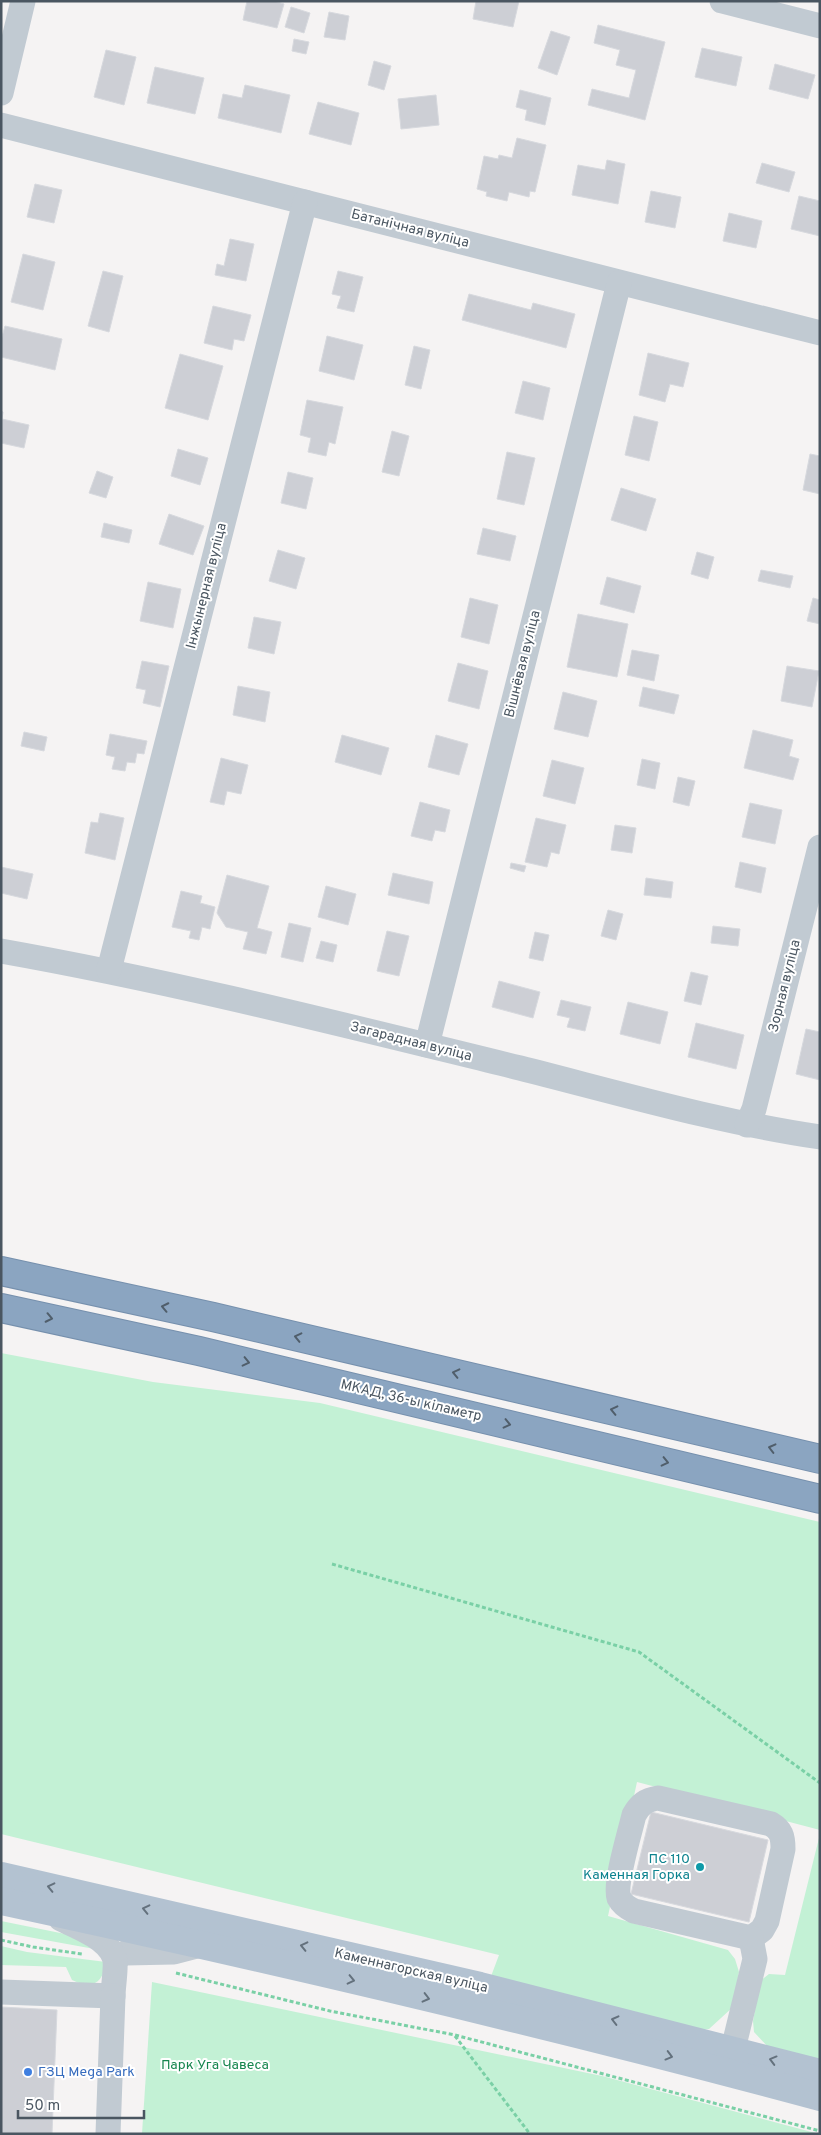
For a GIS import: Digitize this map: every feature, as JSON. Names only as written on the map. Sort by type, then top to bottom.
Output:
[{"type":"highway","points":[[1,1271],[213,1317],[820,1459]]},
{"type":"highway","name":"МКАД, 36-ы кіламетр","points":[[1,1308],[199,1351],[820,1499]]},
{"type":"main road","name":"Каменнагорская вуліца","points":[[1,1876],[480,1986],[820,2073]]},
{"type":"main road","name":"Каменнагорская вуліца","points":[[1,1901],[201,1945],[646,2050],[820,2097]]},
{"type":"street","points":[[1,93],[23,1]]},
{"type":"street","points":[[722,1],[820,26]]},
{"type":"street","name":"Батанічная вуліца","points":[[1,125],[820,333]]},
{"type":"street","name":"Інжынерная вуліца","points":[[109,970],[304,202]]},
{"type":"street","name":"Вішнёвая вуліца","points":[[427,1045],[619,283]]},
{"type":"street","name":"Зорная вуліца","points":[[747,1125],[754,1109],[820,847]]},
{"type":"street","name":"Загарадная вуліца","points":[[1,951],[109,970],[427,1045],[747,1125],[820,1136]]},
{"type":"street","points":[[658,1798],[771,1824],[779,1829],[783,1838],[783,1849],[767,1921],[762,1930],[751,1938],[634,1911],[625,1906],[619,1897],[618,1885],[634,1815],[638,1806],[647,1800],[658,1798]]},
{"type":"street","points":[[42,1910],[79,1928],[106,1945],[115,1958],[108,2134]]},
{"type":"street","points":[[733,2050],[755,1959],[751,1938]]},
{"type":"street","points":[[115,1958],[125,1953],[174,1952],[201,1945]]},
{"type":"street","points":[[1,1992],[113,1996]]},
{"type":"path","points":[[332,1564],[639,1652],[820,1783]]},
{"type":"path","points":[[330,2011],[455,2035],[820,2131]]},
{"type":"path","points":[[455,2035],[530,2134]]},
{"type":"green space","points":[[1,1353],[153,1382],[320,1403],[820,1522],[820,1830],[637,1782],[608,1916],[728,1950],[735,1959],[739,1972],[733,2007],[709,2029],[699,2030],[490,1979],[499,1955],[1,1834]]},
{"type":"green space","points":[[820,1834],[820,2060],[768,2047],[754,2032],[753,2021],[760,1981],[769,1974],[785,1975]]},
{"type":"green space","points":[[1,1921],[85,1938],[100,1950],[1,1932]]},
{"type":"green space","points":[[1,1946],[27,1952],[106,1962],[105,1969],[96,1983],[79,1983],[72,1980],[66,1967],[1,1965]]},
{"type":"green space","name":"Парк Уга Чавеса","points":[[152,1982],[602,2076],[819,2134],[142,2134]]},
{"type":"building","points":[[247,1],[274,1],[284,4],[277,28],[243,20]]},
{"type":"building","points":[[476,1],[519,1],[513,27],[473,19]]},
{"type":"building","points":[[291,7],[310,13],[304,33],[285,27]]},
{"type":"building","points":[[329,12],[349,16],[345,40],[324,37]]},
{"type":"building","points":[[598,25],[665,42],[645,120],[588,105],[592,89],[629,98],[636,70],[616,65],[620,50],[594,43]]},
{"type":"building","points":[[551,31],[570,37],[557,75],[538,68]]},
{"type":"building","points":[[294,39],[309,42],[306,54],[292,51]]},
{"type":"building","points":[[702,48],[742,57],[736,86],[695,77]]},
{"type":"building","points":[[106,50],[136,57],[124,105],[94,97]]},
{"type":"building","points":[[374,61],[391,66],[384,90],[368,85]]},
{"type":"building","points":[[775,64],[815,75],[808,99],[769,89]]},
{"type":"building","points":[[155,67],[204,78],[195,114],[147,103]]},
{"type":"building","points":[[245,85],[290,95],[281,133],[218,118],[223,94],[242,98]]},
{"type":"building","points":[[520,90],[551,98],[545,125],[525,120],[527,110],[516,107]]},
{"type":"building","points":[[436,95],[439,125],[401,129],[398,99]]},
{"type":"building","points":[[318,102],[359,113],[351,145],[309,134]]},
{"type":"building","points":[[517,138],[546,145],[535,192],[530,191],[529,197],[509,192],[507,201],[486,196],[487,192],[477,189],[484,156],[498,159],[499,155],[512,158]]},
{"type":"building","points":[[607,160],[625,164],[618,204],[572,195],[578,165],[605,170]]},
{"type":"building","points":[[762,163],[795,172],[789,192],[756,183]]},
{"type":"building","points":[[35,184],[62,190],[54,223],[27,217]]},
{"type":"building","points":[[651,191],[681,197],[675,228],[645,222]]},
{"type":"building","points":[[799,196],[820,201],[820,236],[791,229]]},
{"type":"building","points":[[729,213],[762,221],[756,248],[723,241]]},
{"type":"building","points":[[230,239],[254,244],[246,281],[215,275],[217,264],[224,266]]},
{"type":"building","points":[[23,254],[55,262],[43,310],[11,302]]},
{"type":"building","points":[[103,271],[123,276],[109,332],[88,326]]},
{"type":"building","points":[[338,271],[363,277],[354,312],[337,308],[341,296],[332,294]]},
{"type":"building","points":[[469,294],[531,310],[533,303],[575,314],[566,348],[462,320]]},
{"type":"building","points":[[213,306],[251,315],[244,341],[234,339],[232,350],[204,343]]},
{"type":"building","points":[[5,326],[62,339],[55,370],[1,357],[1,340]]},
{"type":"building","points":[[327,336],[363,345],[354,380],[319,371]]},
{"type":"building","points":[[414,346],[430,350],[421,389],[405,385]]},
{"type":"building","points":[[648,353],[689,363],[683,387],[670,384],[665,402],[639,395]]},
{"type":"building","points":[[180,354],[223,366],[208,420],[165,408]]},
{"type":"building","points":[[523,381],[550,388],[543,420],[515,413]]},
{"type":"building","points":[[307,400],[343,407],[335,444],[329,442],[326,456],[308,452],[311,438],[300,435]]},
{"type":"building","points":[[1,411],[3,412],[2,419],[29,425],[24,448],[1,443]]},
{"type":"building","points":[[634,416],[658,422],[649,461],[625,455]]},
{"type":"building","points":[[392,431],[409,436],[399,476],[382,472]]},
{"type":"building","points":[[178,449],[208,458],[200,485],[171,476]]},
{"type":"building","points":[[507,452],[535,458],[524,505],[497,499]]},
{"type":"building","points":[[810,454],[820,456],[820,494],[803,490]]},
{"type":"building","points":[[97,471],[113,477],[106,498],[89,493]]},
{"type":"building","points":[[288,472],[313,478],[306,509],[281,503]]},
{"type":"building","points":[[621,488],[656,499],[646,531],[611,520]]},
{"type":"building","points":[[169,514],[204,526],[193,555],[159,544]]},
{"type":"building","points":[[104,523],[132,530],[129,543],[101,537]]},
{"type":"building","points":[[483,528],[516,536],[510,561],[477,554]]},
{"type":"building","points":[[278,550],[305,558],[296,589],[269,581]]},
{"type":"building","points":[[697,552],[714,557],[708,579],[691,574]]},
{"type":"building","points":[[761,570],[793,576],[790,588],[758,581]]},
{"type":"building","points":[[607,577],[641,586],[634,613],[600,604]]},
{"type":"building","points":[[148,582],[181,589],[173,628],[140,621]]},
{"type":"building","points":[[470,598],[498,605],[489,644],[461,637]]},
{"type":"building","points":[[813,598],[820,600],[820,624],[807,621]]},
{"type":"building","points":[[578,614],[628,624],[617,677],[567,667]]},
{"type":"building","points":[[254,617],[281,622],[274,654],[248,648]]},
{"type":"building","points":[[632,650],[659,655],[654,681],[627,675]]},
{"type":"building","points":[[142,661],[169,666],[160,707],[143,703],[146,690],[136,688]]},
{"type":"building","points":[[458,663],[488,671],[479,709],[448,701]]},
{"type":"building","points":[[787,666],[819,671],[812,707],[781,701]]},
{"type":"building","points":[[238,686],[270,692],[265,722],[233,715]]},
{"type":"building","points":[[643,687],[679,695],[674,714],[639,706]]},
{"type":"building","points":[[563,692],[597,701],[588,737],[554,729]]},
{"type":"building","points":[[753,730],[793,740],[789,756],[799,759],[793,780],[744,768]]},
{"type":"building","points":[[24,732],[47,737],[44,751],[21,746]]},
{"type":"building","points":[[110,734],[147,741],[144,754],[137,753],[135,763],[127,762],[125,771],[112,769],[115,757],[106,755]]},
{"type":"building","points":[[342,735],[389,748],[381,775],[335,762]]},
{"type":"building","points":[[436,735],[468,744],[459,775],[428,767]]},
{"type":"building","points":[[221,758],[248,765],[241,794],[227,791],[224,805],[210,802]]},
{"type":"building","points":[[642,759],[660,763],[655,789],[637,785]]},
{"type":"building","points":[[552,760],[584,768],[575,804],[543,796]]},
{"type":"building","points":[[678,777],[695,781],[689,806],[673,802]]},
{"type":"building","points":[[420,802],[450,810],[445,832],[435,830],[432,841],[411,836]]},
{"type":"building","points":[[750,803],[782,810],[775,844],[742,837]]},
{"type":"building","points":[[100,813],[124,818],[115,860],[85,853],[91,822],[98,823]]},
{"type":"building","points":[[536,818],[566,825],[559,854],[551,852],[547,867],[525,862]]},
{"type":"building","points":[[615,825],[636,828],[632,853],[611,850]]},
{"type":"building","points":[[740,862],[766,868],[761,893],[735,887]]},
{"type":"building","points":[[511,863],[526,866],[524,872],[510,868]]},
{"type":"building","points":[[1,867],[33,874],[27,899],[1,893]]},
{"type":"building","points":[[393,873],[433,882],[429,904],[388,895]]},
{"type":"building","points":[[227,875],[269,886],[257,928],[272,932],[266,954],[243,949],[248,932],[226,927],[217,913]]},
{"type":"building","points":[[646,878],[673,882],[671,898],[644,895]]},
{"type":"building","points":[[326,886],[356,894],[348,925],[318,917]]},
{"type":"building","points":[[181,891],[202,896],[200,903],[215,907],[210,929],[202,927],[199,940],[189,938],[191,931],[172,927]]},
{"type":"building","points":[[608,910],[623,914],[616,940],[601,936]]},
{"type":"building","points":[[289,923],[311,928],[303,962],[281,957]]},
{"type":"building","points":[[713,926],[740,929],[738,946],[711,943]]},
{"type":"building","points":[[387,931],[409,936],[399,976],[377,971]]},
{"type":"building","points":[[535,932],[549,935],[543,961],[529,958]]},
{"type":"building","points":[[321,941],[337,945],[333,962],[316,958]]},
{"type":"building","points":[[691,972],[708,976],[701,1005],[684,1001]]},
{"type":"building","points":[[499,981],[540,992],[533,1018],[492,1007]]},
{"type":"building","points":[[561,1000],[591,1007],[585,1031],[567,1027],[570,1018],[557,1015]]},
{"type":"building","points":[[628,1002],[668,1012],[660,1044],[620,1034]]},
{"type":"building","points":[[696,1023],[744,1035],[736,1069],[688,1057]]},
{"type":"building","points":[[806,1029],[820,1032],[820,1080],[796,1074]]},
{"type":"building","name":"ПС 110 Каменная Горка","points":[[651,1812],[768,1840],[749,1922],[631,1894]]},
{"type":"building","name":"ГЗЦ Mega Park","points":[[1,2007],[57,2010],[52,2134],[1,2134]]},
{"type":"place","name":"ПС 110 Каменная Горка","points":[[700,1867]]},
{"type":"place","name":"ГЗЦ Mega Park","points":[[28,2072]]}]
